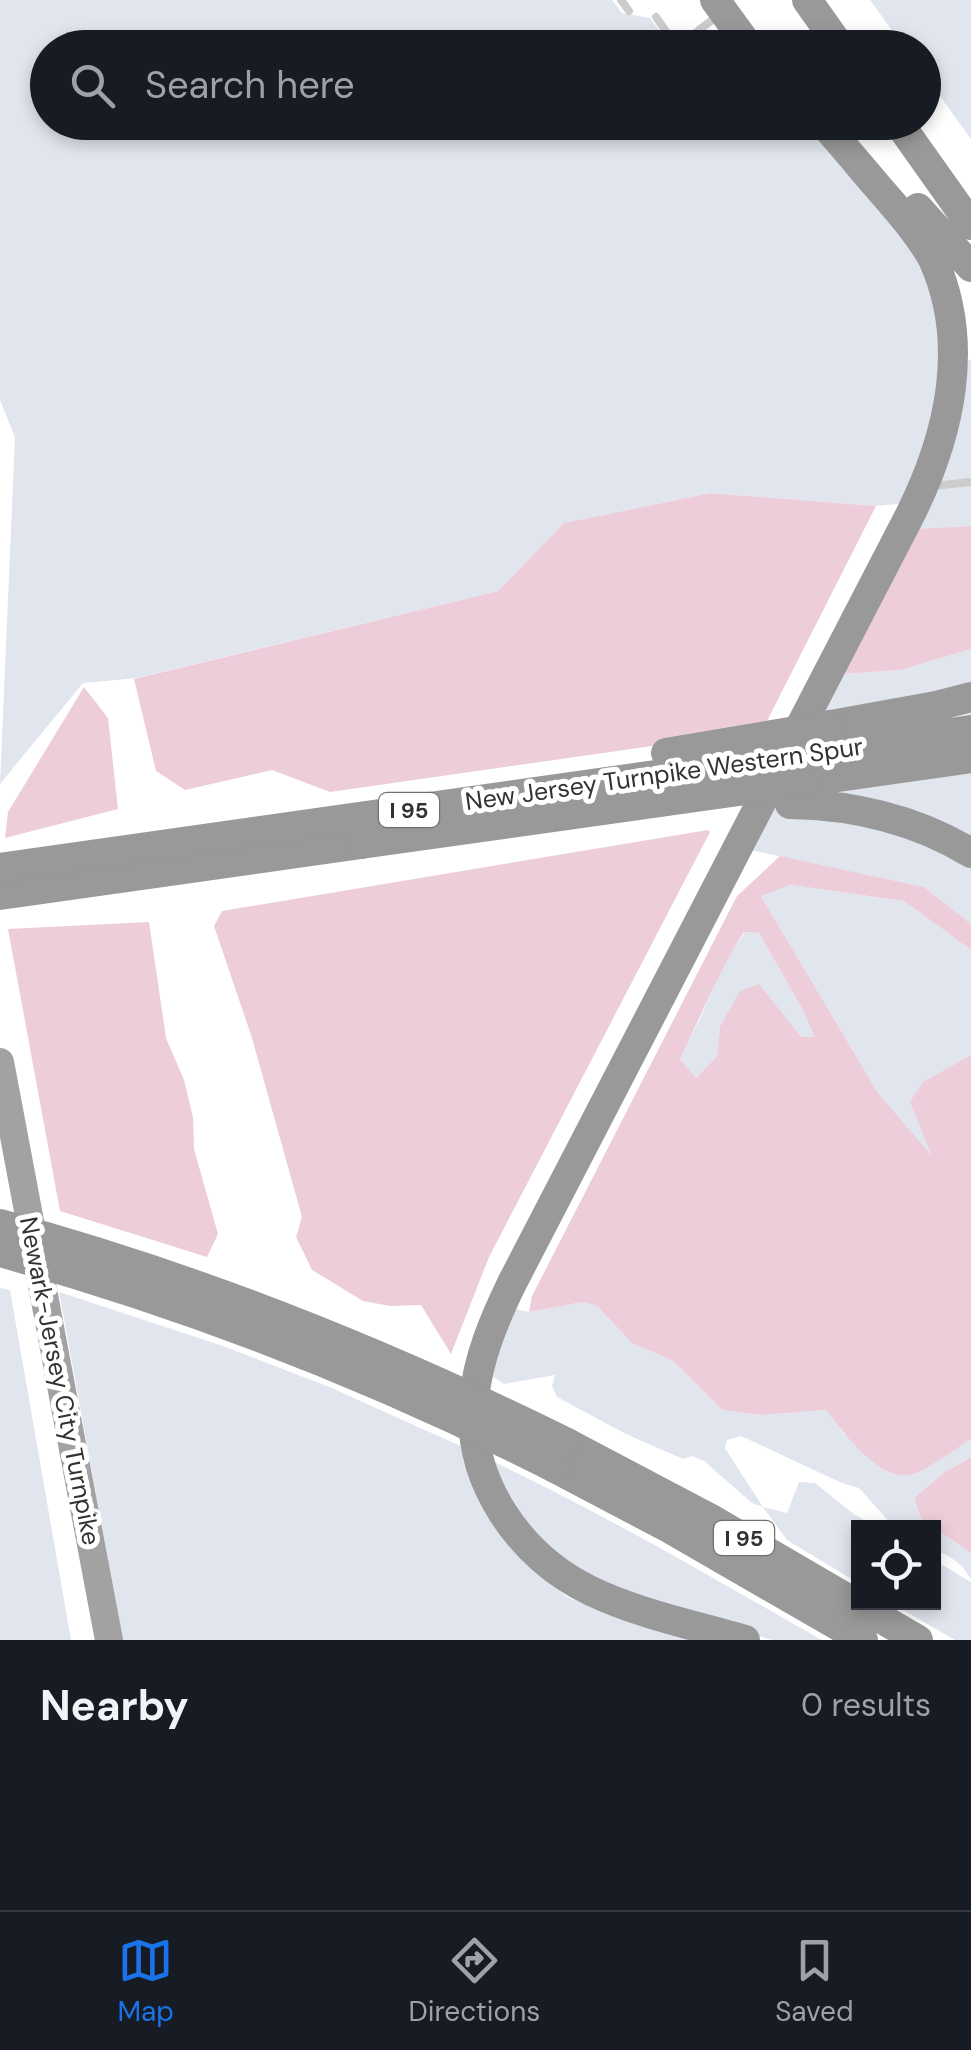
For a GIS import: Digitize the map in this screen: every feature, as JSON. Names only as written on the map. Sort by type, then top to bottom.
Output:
[{"type":"highway","points":[[807,0],[829,30]]},
{"type":"highway","points":[[719,6],[737,30]]},
{"type":"highway","points":[[745,1640],[594,1593],[535,1554],[506,1520],[487,1482],[475,1434],[474,1401],[488,1336],[512,1283],[924,487],[942,441],[958,352],[952,310],[939,270],[918,235],[837,140]]},
{"type":"highway","points":[[841,140],[914,204],[971,267]]},
{"type":"highway","points":[[911,140],[971,224]]},
{"type":"highway","points":[[927,140],[971,189]]},
{"type":"highway","points":[[824,738],[971,697]]},
{"type":"highway","name":"New Jersey Turnpike Western Spur","points":[[824,738],[971,730]]},
{"type":"highway","name":"I 95","points":[[0,868],[405,811],[501,782],[824,738]]},
{"type":"highway","name":"New Jersey Turnpike Western Spur","points":[[796,793],[971,758]]},
{"type":"highway","points":[[796,793],[924,830],[971,853]]},
{"type":"highway","name":"I 95","points":[[0,895],[361,844],[452,847],[727,808],[796,793]]},
{"type":"highway","name":"Newark-Jersey City Turnpike","points":[[0,1062],[108,1640]]},
{"type":"highway","name":"I 95","points":[[0,1224],[144,1268],[271,1313],[433,1380],[561,1455],[684,1536],[862,1640]]},
{"type":"highway","name":"I 95","points":[[0,1252],[179,1308],[696,1510],[918,1640]]},
{"type":"lane","points":[[621,0],[629,11]]},
{"type":"lane","points":[[694,30],[719,6]]},
{"type":"lane","points":[[656,17],[665,30]]},
{"type":"lane","points":[[924,487],[971,482]]},
{"type":"shaded area","points":[[0,0],[612,0],[622,13],[650,18],[659,30],[30,30],[30,140],[837,140],[910,225],[958,366],[971,359],[971,526],[910,529],[916,502],[876,506],[711,493],[564,523],[498,591],[137,678],[83,683],[0,784],[15,437],[0,400]]},
{"type":"shaded area","points":[[870,0],[971,0],[971,139],[941,98],[941,30],[892,30]]},
{"type":"shaded area","points":[[711,493],[876,506],[765,725],[708,738],[330,792],[272,770],[185,790],[156,771],[134,679],[498,591],[564,523]]},
{"type":"shaded area","points":[[971,526],[971,649],[901,670],[843,674],[910,529]]},
{"type":"shaded area","points":[[971,649],[971,924],[924,887],[746,849],[843,674],[901,670]]},
{"type":"shaded area","points":[[84,687],[108,718],[118,809],[5,838],[8,812]]},
{"type":"shaded area","points":[[708,830],[489,1257],[451,1354],[421,1305],[390,1306],[363,1301],[312,1270],[296,1237],[302,1217],[252,1038],[214,926],[222,911]]},
{"type":"shaded area","points":[[780,856],[924,887],[971,924],[971,950],[904,901],[791,885],[761,896],[878,1093],[932,1156],[910,1102],[923,1082],[971,1055],[971,1439],[910,1475],[898,1475],[874,1463],[826,1410],[761,1415],[722,1410],[673,1361],[632,1343],[597,1306],[583,1302],[529,1312],[532,1296],[737,896]],"holes":[[[744,932],[759,933],[815,1037],[801,1037],[759,984],[740,991],[720,1027],[717,1056],[696,1078],[680,1059]]]},
{"type":"shaded area","points":[[791,885],[904,901],[971,950],[971,1055],[924,1082],[935,1160],[878,1093],[761,896]]},
{"type":"shaded area","points":[[149,922],[166,1038],[184,1080],[193,1117],[194,1149],[218,1234],[207,1257],[60,1211],[8,929]]},
{"type":"shaded area","points":[[745,932],[759,933],[816,1037],[720,1027],[717,1056],[696,1078],[680,1059],[723,964]]},
{"type":"shaded area","points":[[0,1288],[10,1290],[71,1640],[0,1640]]},
{"type":"shaded area","points":[[59,1292],[223,1346],[327,1386],[465,1448],[476,1489],[525,1563],[567,1597],[694,1640],[123,1640]]},
{"type":"shaded area","points":[[583,1302],[597,1306],[632,1343],[673,1361],[722,1410],[761,1415],[826,1410],[845,1435],[912,1475],[971,1439],[971,1456],[914,1498],[922,1520],[888,1520],[859,1488],[741,1436],[727,1440],[725,1449],[763,1507],[752,1503],[704,1461],[692,1456],[683,1459],[557,1397],[552,1386],[555,1375],[504,1384],[489,1374],[512,1308],[529,1312]]},
{"type":"shaded area","points":[[971,1456],[971,1553],[941,1533],[941,1520],[921,1519],[914,1498],[946,1471]]},
{"type":"shaded area","points":[[490,1460],[616,1524],[822,1640],[772,1640],[617,1593],[542,1553]]},
{"type":"shaded area","points":[[799,1482],[815,1483],[864,1520],[851,1520],[851,1579],[787,1540],[763,1507],[787,1513]]},
{"type":"shaded area","points":[[941,1533],[971,1553],[971,1579],[964,1568],[941,1553]]},
{"type":"shaded area","points":[[941,1564],[971,1582],[971,1640],[955,1640],[903,1610],[941,1610]]}]
